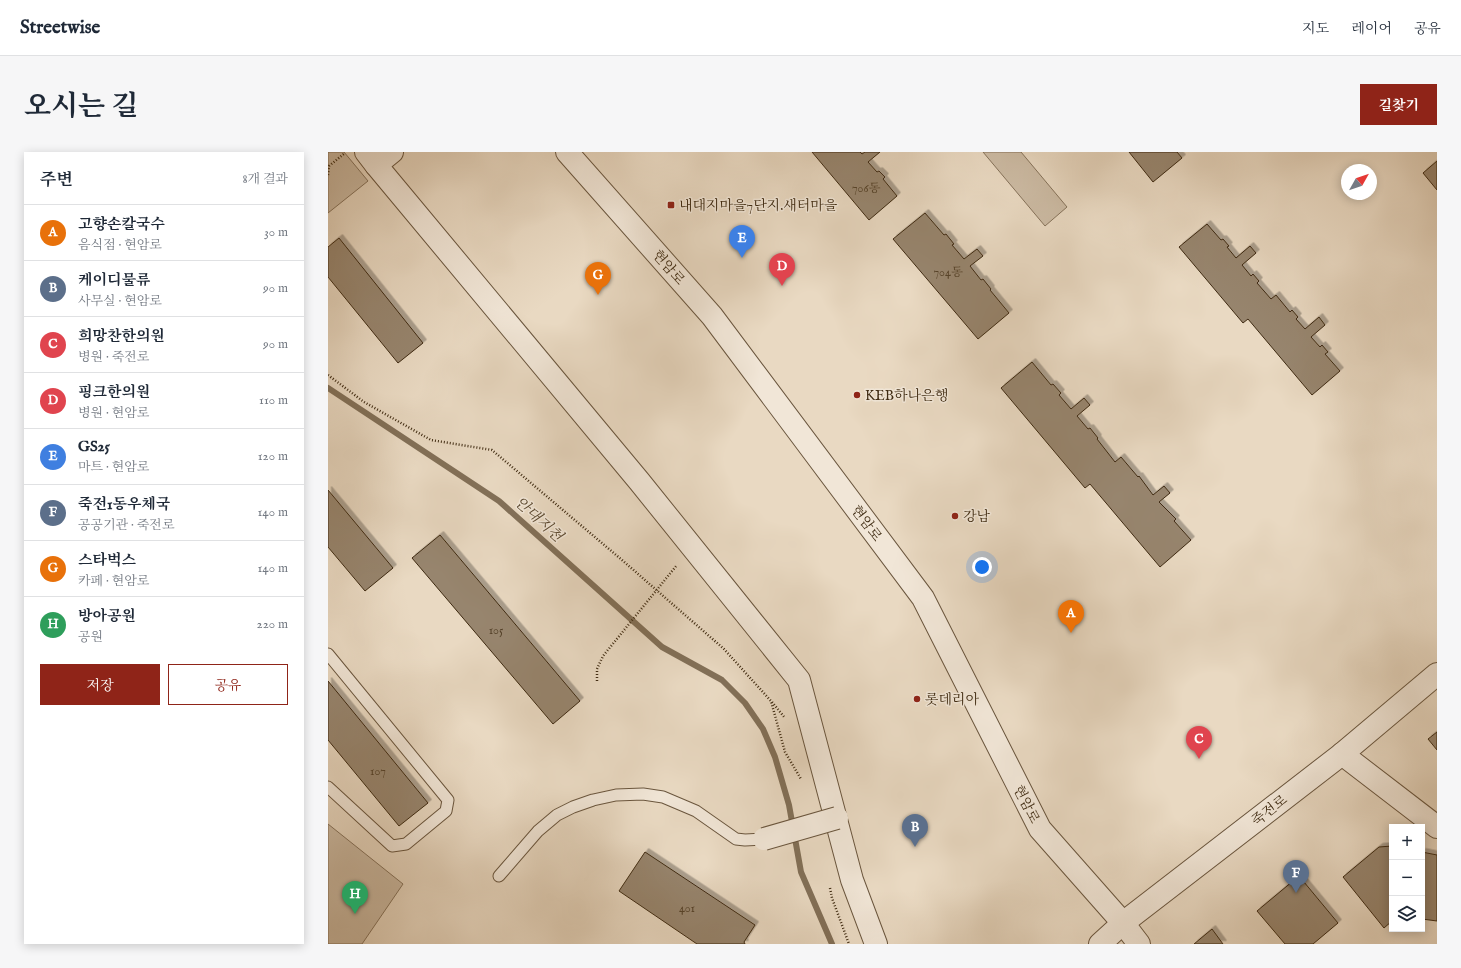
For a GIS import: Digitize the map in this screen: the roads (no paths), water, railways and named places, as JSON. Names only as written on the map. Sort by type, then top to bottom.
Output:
[{"type":"street","name":"현암로","points":[[567,152],[712,316],[923,598],[1040,829],[1123,923],[1139,944]]},
{"type":"street","points":[[378,156],[799,680],[837,818],[852,880],[876,944]]},
{"type":"street","name":"죽전로","points":[[1100,944],[1123,923],[1342,754],[1437,674]]},
{"type":"street","points":[[1342,754],[1437,826]]},
{"type":"street","points":[[764,839],[837,818]]},
{"type":"lane","points":[[328,654],[448,800],[446,811],[406,844],[392,846],[328,787]]},
{"type":"lane","points":[[499,876],[538,830],[557,815],[573,807],[593,800],[616,795],[643,794],[663,797],[696,811],[736,839],[764,839]]},
{"type":"waterway","name":"안대지천","points":[[328,388],[499,501],[662,647],[722,680],[745,703],[763,729],[775,757],[789,805],[801,872],[832,944]]},
{"type":"place","name":"내대지마을7단지.새터마을","points":[[671,205]]},
{"type":"place","name":"GS25","points":[[742,258]]},
{"type":"place","name":"핑크한의원","points":[[782,286]]},
{"type":"place","name":"스타벅스","points":[[598,295]]},
{"type":"place","name":"KEB하나은행","points":[[857,395]]},
{"type":"place","name":"강남","points":[[955,516]]},
{"type":"place","name":"고향손칼국수","points":[[1071,633]]},
{"type":"place","name":"롯데리아","points":[[917,699]]},
{"type":"place","name":"희망찬한의원","points":[[1199,759]]},
{"type":"place","name":"케이디물류","points":[[915,847]]},
{"type":"place","name":"죽전1동우체국","points":[[1296,893]]},
{"type":"place","name":"방아공원","points":[[355,914]]}]
